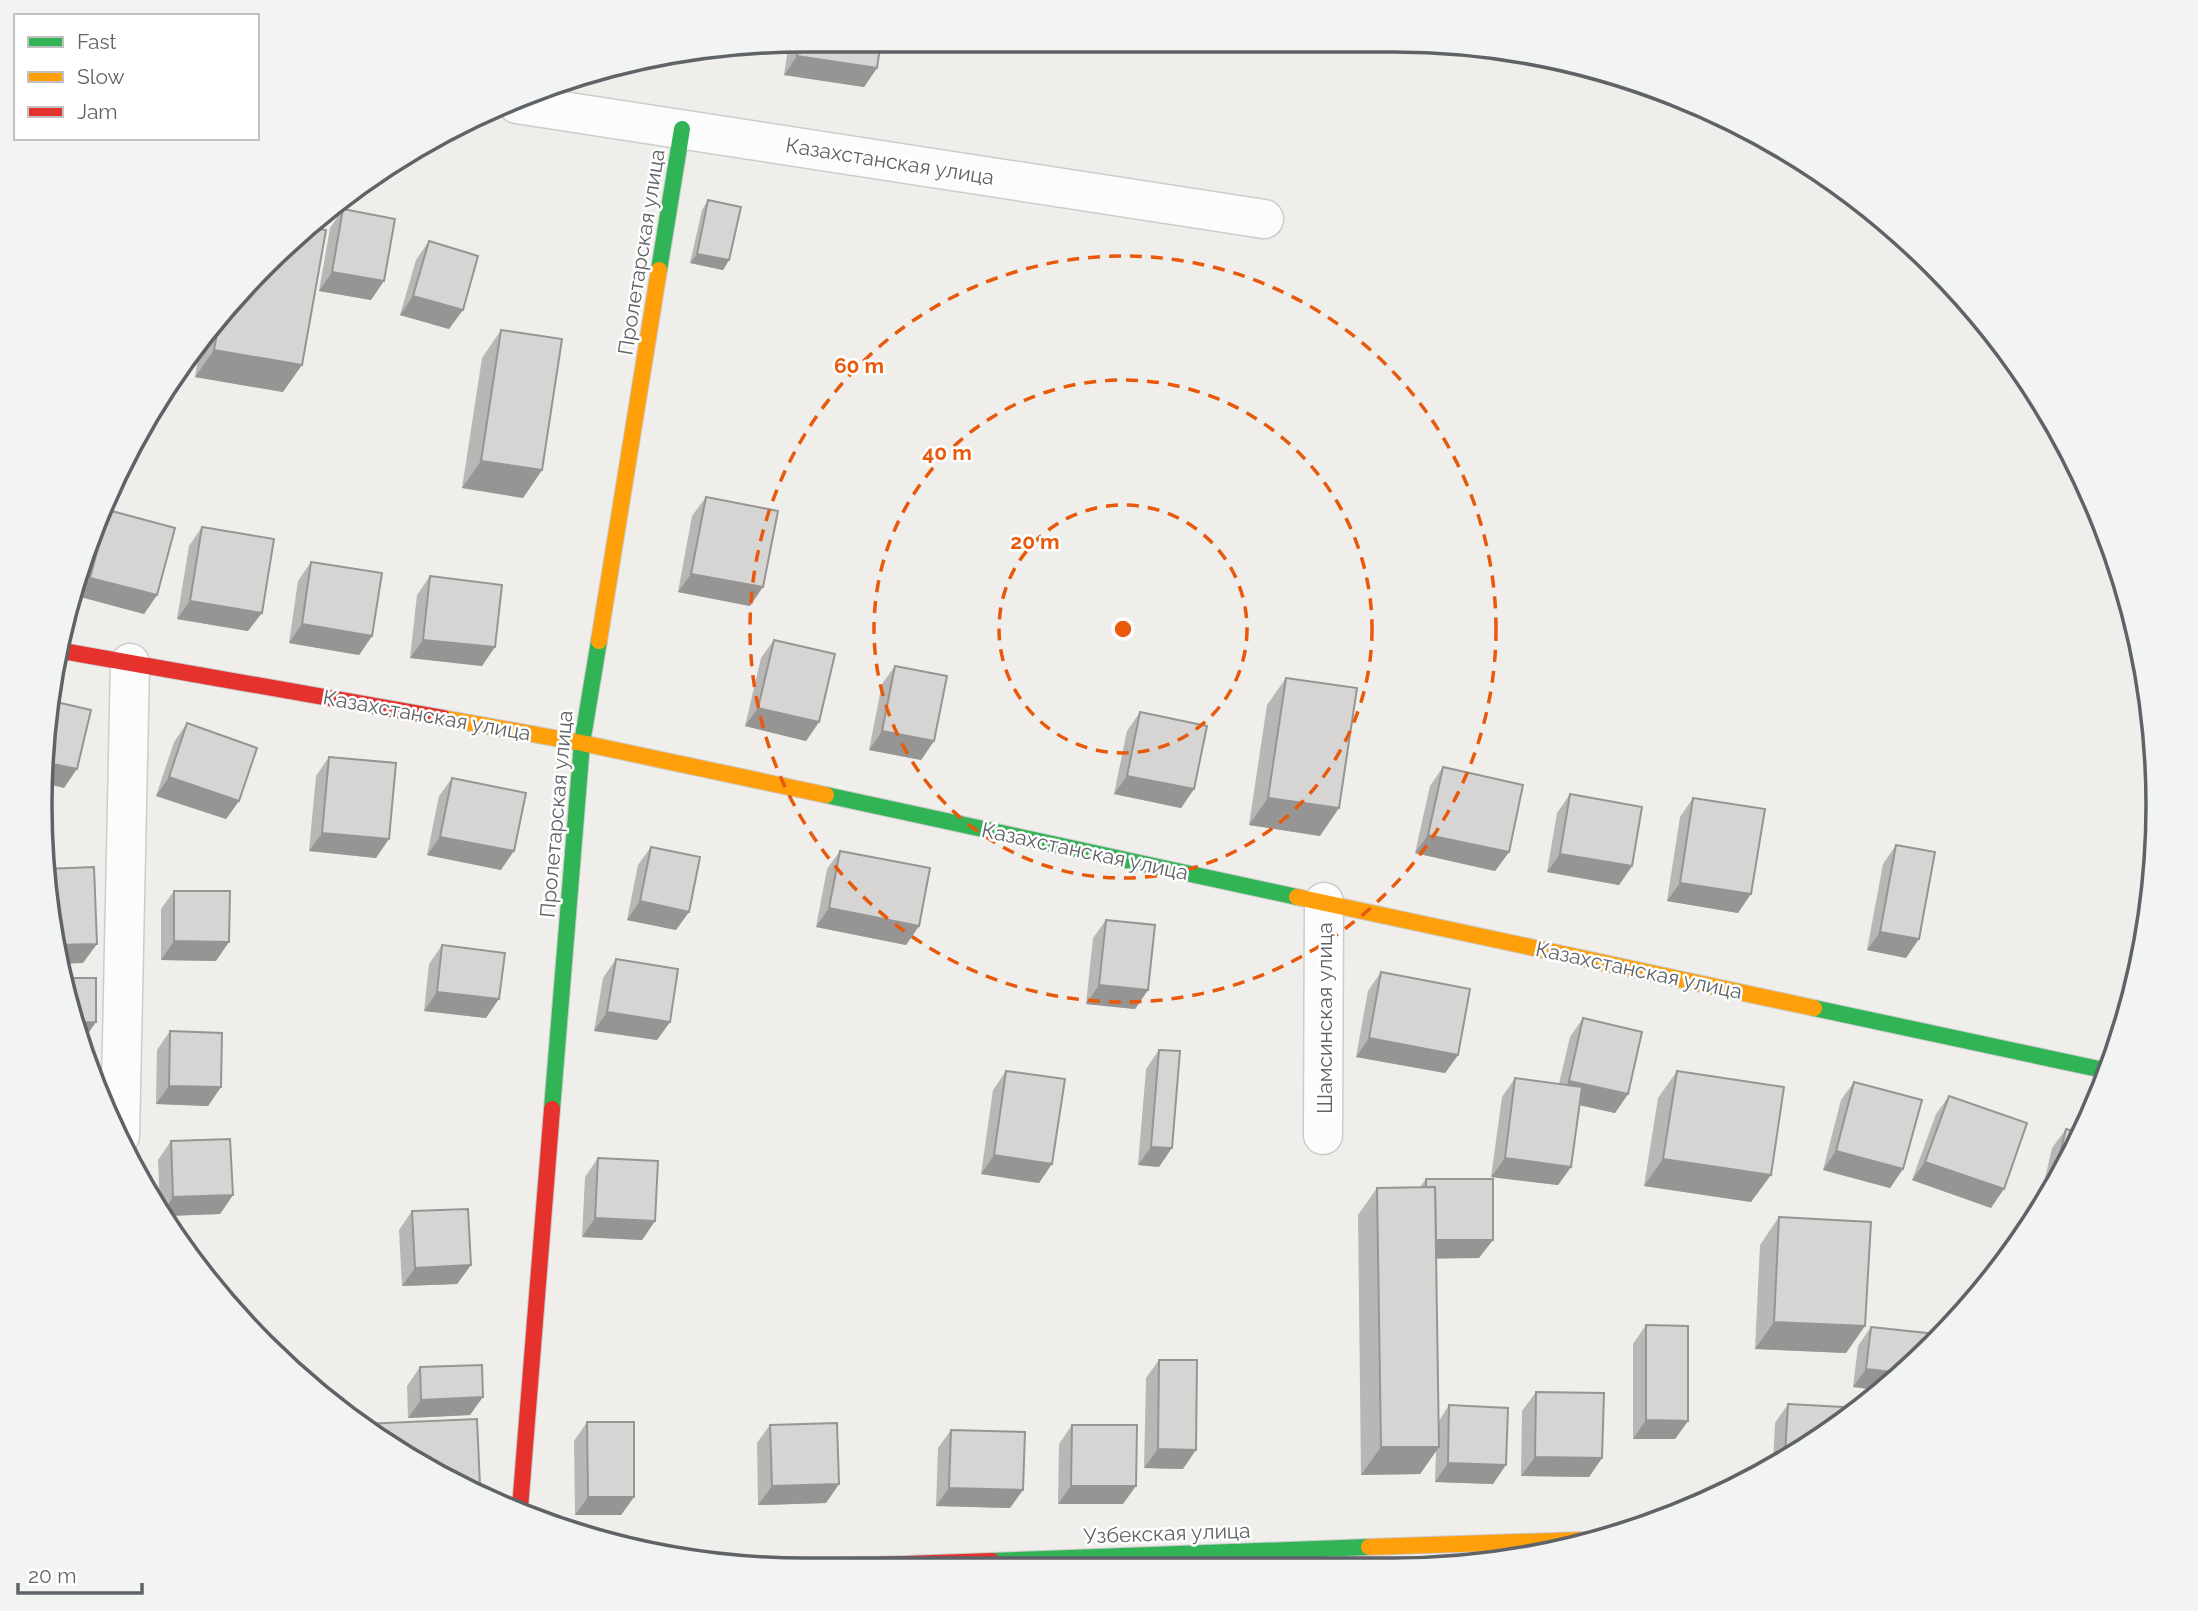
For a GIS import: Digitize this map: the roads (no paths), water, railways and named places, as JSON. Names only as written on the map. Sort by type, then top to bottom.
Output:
[{"type":"street","name":"Казахстанская улица","points":[[528,106],[1264,219]]},
{"type":"street","name":"Пролетарская улица","points":[[520,1502],[582,743],[682,129]]},
{"type":"street","name":"Казахстанская улица","points":[[69,652],[582,743],[2098,1069]]},
{"type":"street","points":[[120,1117],[130,663]]},
{"type":"street","name":"Шамсинская улица","points":[[1323,1135],[1324,902]]},
{"type":"street","name":"Узбекская улица","points":[[1265,1558],[1358,1556],[1540,1544]]}]
